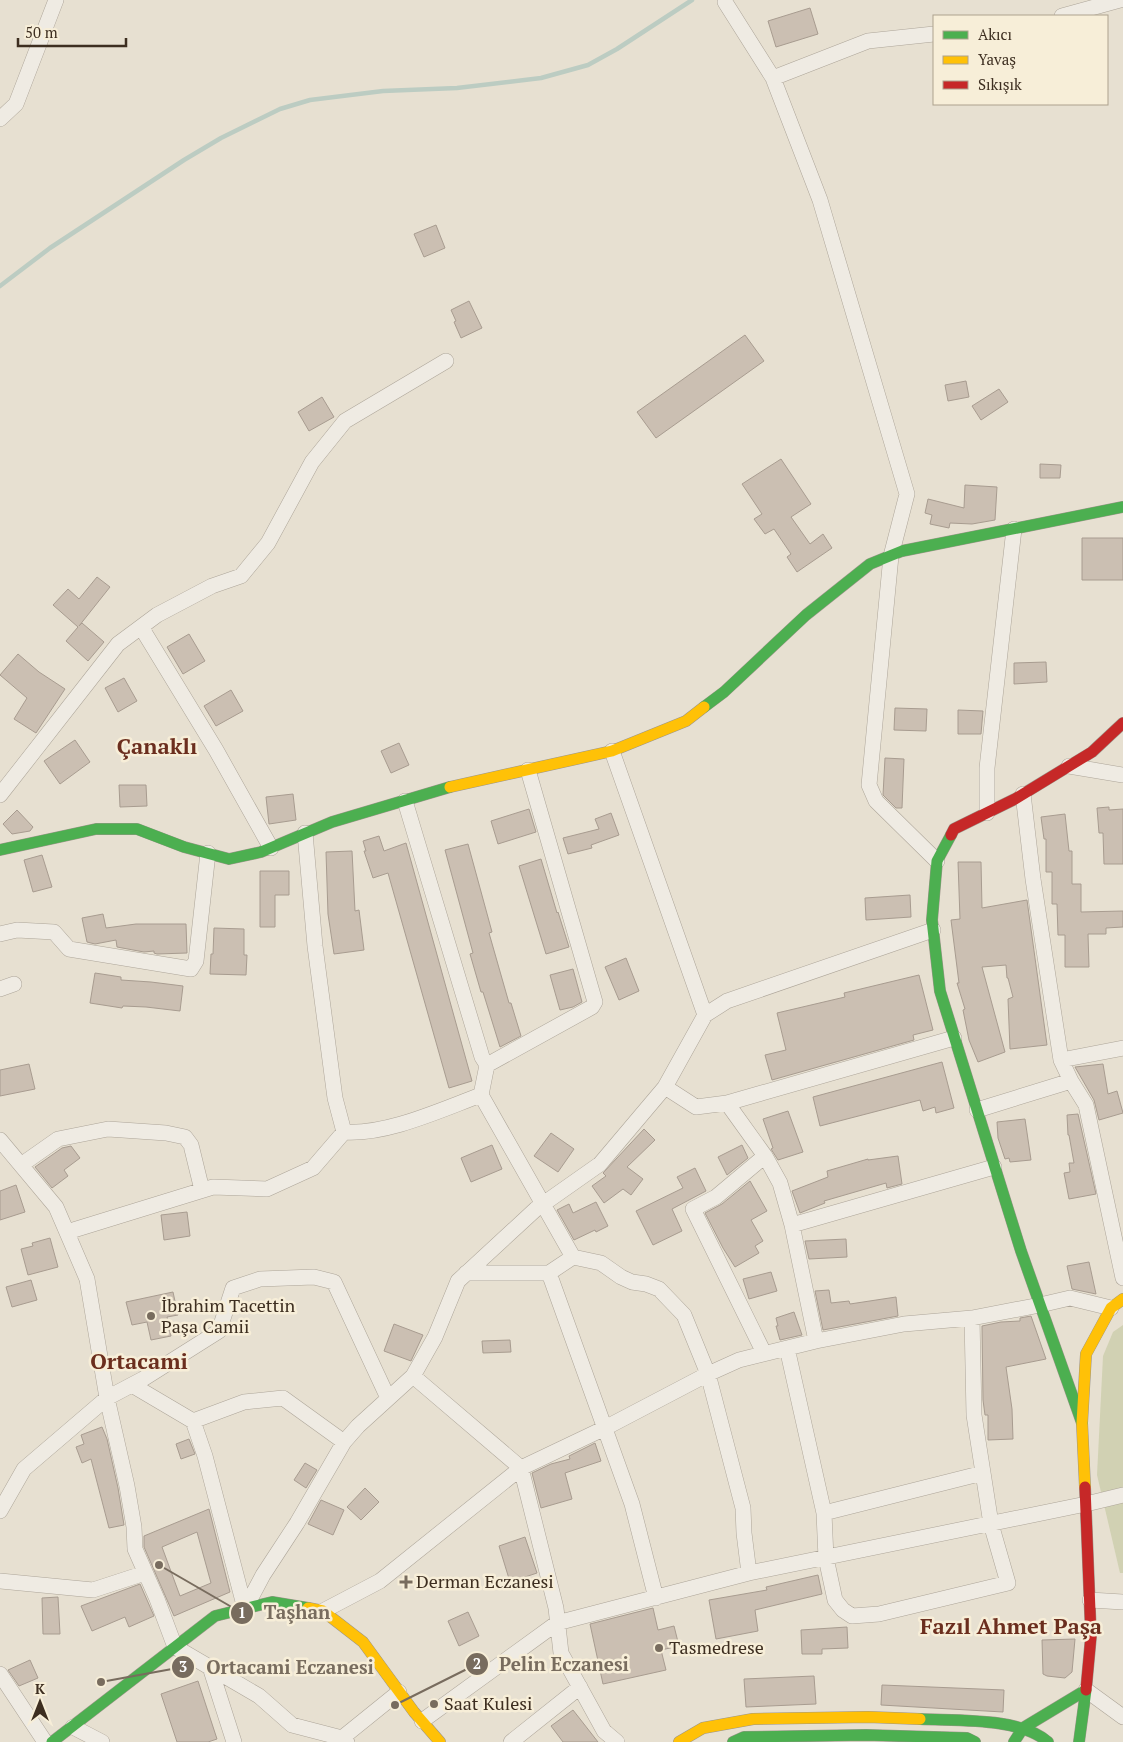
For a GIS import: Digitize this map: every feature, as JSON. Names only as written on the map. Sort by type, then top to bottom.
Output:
[{"type":"street","points":[[0,119],[16,104],[56,0]]},
{"type":"street","points":[[1066,15],[1120,0]]},
{"type":"street","points":[[725,2],[772,78],[820,200],[907,494],[891,556],[869,785],[876,801],[937,861]]},
{"type":"street","points":[[772,78],[868,41],[933,34]]},
{"type":"street","points":[[0,795],[118,644],[157,615],[204,590],[241,576],[268,544],[312,462],[345,421],[446,361]]},
{"type":"street","points":[[0,850],[96,828],[138,829],[184,847],[229,859],[261,852],[332,822],[449,787],[612,752],[686,721],[724,692],[806,615],[870,564],[902,551],[1123,507]]},
{"type":"street","points":[[987,813],[987,768],[1014,529]]},
{"type":"street","points":[[142,627],[216,750],[271,848]]},
{"type":"street","points":[[1082,1423],[1021,1251],[954,1038],[940,991],[932,920],[937,861],[954,828],[1023,794],[1070,766],[1092,752],[1123,723]]},
{"type":"street","points":[[612,752],[704,1016]]},
{"type":"street","points":[[1070,766],[1123,775]]},
{"type":"street","points":[[487,1065],[592,1007],[595,1002],[528,770]]},
{"type":"street","points":[[1023,794],[1033,879],[1061,1060],[1071,1081],[1086,1104],[1123,1278]]},
{"type":"street","points":[[405,800],[482,1057],[487,1065],[480,1095],[544,1203],[573,1257]]},
{"type":"street","points":[[305,833],[315,946],[335,1098],[344,1132]]},
{"type":"street","points":[[0,934],[17,930],[54,932],[69,949],[191,969],[196,961],[208,854]]},
{"type":"street","points":[[245,1609],[263,1575],[297,1523],[344,1442],[358,1426],[413,1376],[435,1337],[458,1281],[544,1203],[600,1164],[665,1087],[704,1016],[727,1001],[933,930]]},
{"type":"street","points":[[665,1087],[696,1107],[727,1103],[954,1038]]},
{"type":"street","points":[[1061,1060],[1123,1048]]},
{"type":"street","points":[[977,1110],[1071,1081]]},
{"type":"street","points":[[344,1132],[356,1133],[405,1124],[480,1095]]},
{"type":"street","points":[[727,1103],[765,1156],[780,1183],[792,1225],[816,1340]]},
{"type":"street","points":[[21,1165],[58,1139],[108,1129],[166,1133],[185,1137],[191,1146],[202,1190]]},
{"type":"street","points":[[66,1232],[213,1187],[267,1189],[313,1168],[344,1132]]},
{"type":"street","points":[[0,1140],[56,1207],[87,1279],[106,1398],[127,1486],[134,1527],[135,1550],[175,1647],[259,1696],[292,1725],[344,1740],[399,1692]]},
{"type":"street","points":[[764,1354],[693,1209],[716,1197],[765,1156]]},
{"type":"street","points":[[792,1225],[994,1167]]},
{"type":"street","points":[[466,1273],[550,1273],[573,1257],[601,1262],[621,1277],[659,1289],[684,1315],[708,1374],[742,1508],[749,1573]]},
{"type":"street","points":[[550,1273],[632,1504],[656,1598]]},
{"type":"street","points":[[0,1511],[24,1469],[106,1398],[132,1385],[219,1331],[233,1288],[260,1279],[314,1277],[334,1282],[388,1398]]},
{"type":"street","points":[[323,1611],[380,1581],[521,1468],[605,1428],[738,1360],[816,1340],[904,1324],[972,1318],[1070,1298],[1117,1304],[1086,1354],[1082,1423],[1091,1636],[1079,1742]]},
{"type":"street","points":[[787,1348],[824,1513],[826,1558],[835,1600],[843,1610],[852,1616],[879,1614],[1008,1582],[991,1524],[974,1414],[972,1318]]},
{"type":"street","points":[[413,1376],[521,1468],[556,1608],[561,1653],[604,1731],[617,1742]]},
{"type":"street","points":[[132,1385],[193,1421],[205,1456],[245,1609]]},
{"type":"street","points":[[193,1421],[244,1402],[284,1398],[344,1442]]},
{"type":"street","points":[[824,1513],[983,1473]]},
{"type":"street","points":[[422,1721],[557,1623],[749,1573],[1086,1504],[1123,1494]]},
{"type":"street","points":[[0,1581],[93,1590],[145,1573]]},
{"type":"street","points":[[1090,1600],[1123,1602]]},
{"type":"street","points":[[52,1742],[215,1616],[272,1602],[323,1611],[362,1642],[399,1692],[440,1742]]},
{"type":"street","points":[[210,1668],[234,1742]]},
{"type":"street","points":[[0,1674],[45,1742]]},
{"type":"street","points":[[511,1742],[580,1687]]},
{"type":"street","points":[[1086,1690],[1123,1717]]},
{"type":"street","points":[[1014,1742],[1023,1728],[1086,1690]]},
{"type":"street","points":[[679,1742],[703,1728],[753,1719],[868,1717],[996,1723],[1023,1728],[1040,1735],[1048,1742]]},
{"type":"street","points":[[73,1727],[102,1742]]},
{"type":"street","points":[[733,1742],[744,1737],[866,1735],[969,1741]]},
{"type":"green space","points":[[1123,1325],[1123,1573],[1120,1573],[1097,1475],[1103,1356],[1113,1332]]},
{"type":"building","points":[[810,8],[818,34],[776,47],[768,21]]},
{"type":"building","points":[[436,225],[445,248],[424,257],[414,234]]},
{"type":"building","points":[[469,301],[482,328],[461,338],[451,310]]},
{"type":"building","points":[[745,335],[764,361],[656,438],[637,412]]},
{"type":"building","points":[[966,381],[969,397],[948,401],[945,385]]},
{"type":"building","points":[[999,389],[1008,402],[981,420],[972,406]]},
{"type":"building","points":[[322,397],[334,417],[309,431],[298,412]]},
{"type":"building","points":[[781,459],[811,504],[791,517],[810,544],[823,534],[832,548],[797,572],[787,557],[791,554],[774,529],[765,534],[754,519],[762,514],[742,484]]},
{"type":"building","points":[[1040,464],[1061,465],[1060,478],[1040,478]]},
{"type":"building","points":[[965,485],[997,487],[995,520],[972,524],[950,523],[949,528],[930,524],[932,515],[925,513],[928,499],[964,508]]},
{"type":"building","points":[[1082,538],[1123,538],[1123,580],[1082,580]]},
{"type":"building","points":[[97,577],[110,587],[79,626],[82,623],[104,642],[88,661],[66,641],[78,627],[53,605],[68,589],[79,599]]},
{"type":"building","points":[[189,634],[205,661],[183,674],[167,647]]},
{"type":"building","points":[[18,654],[39,672],[65,689],[36,733],[14,719],[27,698],[0,675]]},
{"type":"building","points":[[1046,662],[1047,682],[1014,684],[1014,663]]},
{"type":"building","points":[[124,678],[137,701],[118,712],[105,688]]},
{"type":"building","points":[[231,690],[243,711],[216,726],[204,706]]},
{"type":"building","points":[[895,708],[927,709],[926,731],[894,730]]},
{"type":"building","points":[[958,710],[983,711],[981,734],[958,734]]},
{"type":"building","points":[[75,740],[90,762],[60,784],[44,761]]},
{"type":"building","points":[[399,743],[409,765],[391,773],[381,751]]},
{"type":"building","points":[[885,758],[904,759],[902,808],[896,808],[883,795]]},
{"type":"building","points":[[119,785],[146,785],[147,806],[120,807]]},
{"type":"building","points":[[293,794],[296,820],[269,824],[266,797]]},
{"type":"building","points":[[1109,807],[1109,810],[1123,809],[1123,864],[1104,864],[1103,833],[1099,833],[1097,808]]},
{"type":"building","points":[[529,809],[536,832],[498,844],[491,821]]},
{"type":"building","points":[[17,810],[33,827],[30,831],[12,834],[3,824]]},
{"type":"building","points":[[611,813],[619,835],[591,845],[592,848],[568,854],[563,838],[599,829],[595,819]]},
{"type":"building","points":[[1065,814],[1069,851],[1072,851],[1072,884],[1081,884],[1081,912],[1123,911],[1123,927],[1106,928],[1106,934],[1088,934],[1089,967],[1065,967],[1065,935],[1058,935],[1057,904],[1052,904],[1052,872],[1046,872],[1046,839],[1044,839],[1041,817]]},
{"type":"building","points":[[379,836],[384,851],[406,843],[472,1081],[449,1088],[388,873],[373,878],[364,851],[366,851],[363,841]]},
{"type":"building","points":[[468,844],[492,932],[489,933],[509,1003],[511,1003],[521,1036],[500,1047],[470,954],[473,953],[445,850]]},
{"type":"building","points":[[352,851],[355,911],[359,910],[364,950],[334,954],[328,914],[326,852]]},
{"type":"building","points":[[42,855],[52,887],[33,892],[24,860]]},
{"type":"building","points":[[541,859],[569,947],[546,954],[519,866]]},
{"type":"building","points":[[958,862],[981,862],[982,908],[1027,900],[1047,1045],[1010,1049],[1008,999],[1013,997],[1007,978],[1006,965],[982,967],[1005,1052],[978,1062],[969,1040],[963,1010],[965,1009],[957,983],[959,983],[951,920],[960,919]]},
{"type":"building","points":[[260,871],[289,871],[289,895],[275,895],[275,927],[260,927]]},
{"type":"building","points":[[910,895],[911,917],[866,920],[865,898]]},
{"type":"building","points":[[103,914],[106,928],[136,924],[186,924],[187,953],[157,954],[154,951],[144,952],[117,947],[116,940],[95,944],[87,942],[82,918]]},
{"type":"building","points":[[214,928],[244,929],[244,955],[247,955],[246,975],[210,974]]},
{"type":"building","points":[[626,958],[639,991],[619,1000],[605,967]]},
{"type":"building","points":[[573,969],[582,1002],[573,1007],[560,1010],[550,975]]},
{"type":"building","points":[[95,973],[121,977],[121,980],[183,986],[180,1011],[146,1007],[123,1006],[122,1008],[90,1003]]},
{"type":"building","points":[[919,975],[933,1030],[913,1035],[914,1040],[772,1080],[765,1055],[786,1050],[777,1013],[845,997],[844,993]]},
{"type":"building","points":[[942,1062],[954,1108],[936,1113],[935,1107],[923,1111],[920,1100],[820,1126],[813,1097]]},
{"type":"building","points":[[29,1064],[35,1089],[0,1096],[0,1070]]},
{"type":"building","points":[[1103,1064],[1108,1094],[1117,1091],[1123,1113],[1099,1120],[1094,1100],[1075,1067]]},
{"type":"building","points":[[788,1111],[803,1152],[778,1160],[771,1149],[773,1148],[763,1119]]},
{"type":"building","points":[[1078,1114],[1096,1194],[1069,1199],[1064,1173],[1070,1172],[1069,1163],[1074,1163],[1068,1135],[1067,1115]]},
{"type":"building","points":[[1025,1119],[1031,1160],[1010,1162],[1009,1158],[1005,1159],[998,1138],[997,1122]]},
{"type":"building","points":[[644,1129],[655,1140],[627,1167],[643,1179],[631,1195],[623,1189],[604,1203],[592,1186],[606,1176],[603,1173]]},
{"type":"building","points":[[551,1133],[574,1149],[558,1172],[534,1156]]},
{"type":"building","points":[[492,1145],[502,1169],[471,1182],[461,1158]]},
{"type":"building","points":[[742,1145],[748,1158],[727,1175],[718,1157]]},
{"type":"building","points":[[71,1146],[80,1158],[64,1170],[68,1176],[52,1188],[35,1167],[62,1148]]},
{"type":"building","points":[[898,1156],[902,1184],[887,1188],[886,1183],[824,1201],[825,1203],[800,1213],[792,1191],[828,1177],[827,1171],[868,1159]]},
{"type":"building","points":[[695,1168],[706,1191],[672,1209],[682,1231],[653,1245],[636,1211],[683,1188],[677,1177]]},
{"type":"building","points":[[750,1181],[767,1211],[751,1220],[763,1241],[755,1246],[759,1253],[735,1267],[705,1213],[722,1204]]},
{"type":"building","points":[[16,1185],[25,1212],[0,1220],[0,1191]]},
{"type":"building","points":[[596,1202],[608,1226],[574,1240],[557,1210],[569,1204],[573,1213]]},
{"type":"building","points":[[187,1212],[190,1236],[164,1240],[161,1215]]},
{"type":"building","points":[[50,1238],[58,1267],[28,1275],[21,1249],[33,1246],[32,1243]]},
{"type":"building","points":[[846,1239],[847,1257],[809,1259],[805,1241]]},
{"type":"building","points":[[1089,1262],[1096,1294],[1072,1289],[1067,1266]]},
{"type":"building","points":[[771,1272],[777,1291],[749,1299],[743,1279]]},
{"type":"building","points":[[31,1280],[37,1300],[12,1307],[6,1287]]},
{"type":"building","points":[[829,1290],[831,1303],[849,1301],[850,1304],[896,1297],[898,1316],[823,1330],[815,1291]]},
{"type":"building","name":"İbrahim Tacettin Paşa Camii","points":[[173,1292],[178,1315],[167,1317],[171,1336],[151,1340],[147,1322],[132,1325],[126,1302]]},
{"type":"building","points":[[794,1312],[802,1335],[780,1340],[776,1318]]},
{"type":"building","points":[[1031,1316],[1046,1359],[1006,1367],[1012,1409],[1013,1439],[988,1440],[988,1415],[985,1415],[983,1400],[982,1326],[1020,1321],[1020,1318]]},
{"type":"building","points":[[394,1324],[423,1335],[411,1361],[384,1351]]},
{"type":"building","points":[[510,1340],[511,1352],[483,1353],[482,1341]]},
{"type":"building","points":[[102,1427],[107,1439],[118,1488],[124,1525],[109,1528],[91,1459],[82,1463],[76,1447],[84,1444],[81,1435]]},
{"type":"building","points":[[189,1439],[195,1454],[181,1459],[176,1444]]},
{"type":"building","points":[[595,1443],[601,1461],[565,1473],[572,1499],[541,1508],[532,1473],[551,1464],[570,1459],[569,1456]]},
{"type":"building","points":[[305,1463],[317,1470],[306,1488],[294,1480]]},
{"type":"building","points":[[365,1488],[379,1502],[361,1520],[347,1507]]},
{"type":"building","points":[[321,1500],[344,1510],[333,1535],[308,1524]]},
{"type":"building","points":[[209,1509],[230,1592],[174,1616],[144,1547],[144,1536]],"holes":[[[197,1532],[211,1583],[180,1596],[162,1547]]]},
{"type":"building","points":[[525,1537],[537,1573],[510,1582],[499,1546]]},
{"type":"building","points":[[818,1575],[822,1594],[755,1610],[758,1631],[716,1639],[709,1600],[767,1590],[766,1587]]},
{"type":"building","points":[[140,1584],[154,1616],[129,1627],[125,1617],[92,1631],[81,1606]]},
{"type":"building","points":[[58,1597],[60,1634],[43,1634],[42,1598]]},
{"type":"building","name":"Tasmedrese","points":[[653,1608],[658,1630],[674,1626],[679,1646],[661,1650],[666,1670],[603,1684],[590,1624]]},
{"type":"building","points":[[468,1612],[479,1636],[459,1646],[448,1621]]},
{"type":"building","points":[[847,1627],[848,1648],[822,1649],[822,1654],[802,1654],[801,1630]]},
{"type":"building","points":[[1075,1639],[1072,1672],[1065,1678],[1043,1674],[1042,1640]]},
{"type":"building","points":[[30,1660],[38,1678],[19,1686],[8,1670]]},
{"type":"building","points":[[814,1676],[816,1704],[746,1707],[744,1679]]},
{"type":"building","points":[[198,1681],[217,1739],[208,1742],[177,1742],[161,1694]]},
{"type":"building","points":[[882,1685],[1004,1690],[1003,1712],[881,1705]]},
{"type":"building","points":[[573,1710],[598,1742],[563,1742],[551,1726]]},
{"type":"waterway","points":[[0,286],[50,248],[184,160],[221,138],[280,109],[310,100],[383,91],[457,88],[541,78],[588,65],[617,49],[692,0]]},
{"type":"traffic: fast","points":[[704,707],[724,692],[806,615],[870,564],[902,551],[1123,507]]},
{"type":"traffic: fast","points":[[0,850],[96,829],[137,829],[184,847],[229,859],[261,852],[332,822],[450,787]]},
{"type":"traffic: fast","points":[[951,835],[937,861],[932,920],[940,991],[1021,1251],[1082,1423]]},
{"type":"traffic: fast","points":[[52,1742],[215,1616],[272,1602],[308,1608]]},
{"type":"traffic: fast","points":[[1014,1742],[1023,1728],[1086,1690],[1079,1742]]},
{"type":"traffic: fast","points":[[920,1719],[1005,1724],[1036,1734],[1048,1742]]},
{"type":"traffic: fast","points":[[733,1742],[744,1737],[866,1735],[967,1738],[975,1742]]},
{"type":"traffic: slow","points":[[450,787],[612,751],[686,721],[704,707]]},
{"type":"traffic: slow","points":[[1085,1487],[1082,1423],[1086,1354],[1111,1308],[1123,1299]]},
{"type":"traffic: slow","points":[[308,1608],[323,1611],[363,1642],[414,1712],[440,1742]]},
{"type":"traffic: slow","points":[[679,1742],[703,1728],[753,1719],[868,1717],[920,1719]]},
{"type":"traffic: jam","points":[[951,835],[954,829],[1015,799],[1092,752],[1123,723]]},
{"type":"traffic: jam","points":[[1085,1487],[1091,1636],[1086,1690]]},
{"type":"place","name":"İbrahim Tacettin Paşa Camii","points":[[151,1316]]},
{"type":"place","name":"Taşhan","points":[[159,1565]]},
{"type":"place","name":"Derman Eczanesi","points":[[406,1582]]},
{"type":"place","name":"Tasmedrese","points":[[659,1648]]},
{"type":"place","name":"Ortacami Eczanesi","points":[[101,1682]]},
{"type":"place","name":"Saat Kulesi","points":[[434,1704]]},
{"type":"place","name":"Pelin Eczanesi","points":[[395,1705]]},
{"type":"district","name":"Çanaklı","points":[[157,746]]},
{"type":"district","name":"Ortacami","points":[[139,1361]]},
{"type":"district","name":"Fazıl Ahmet Paşa","points":[[1011,1626]]}]
